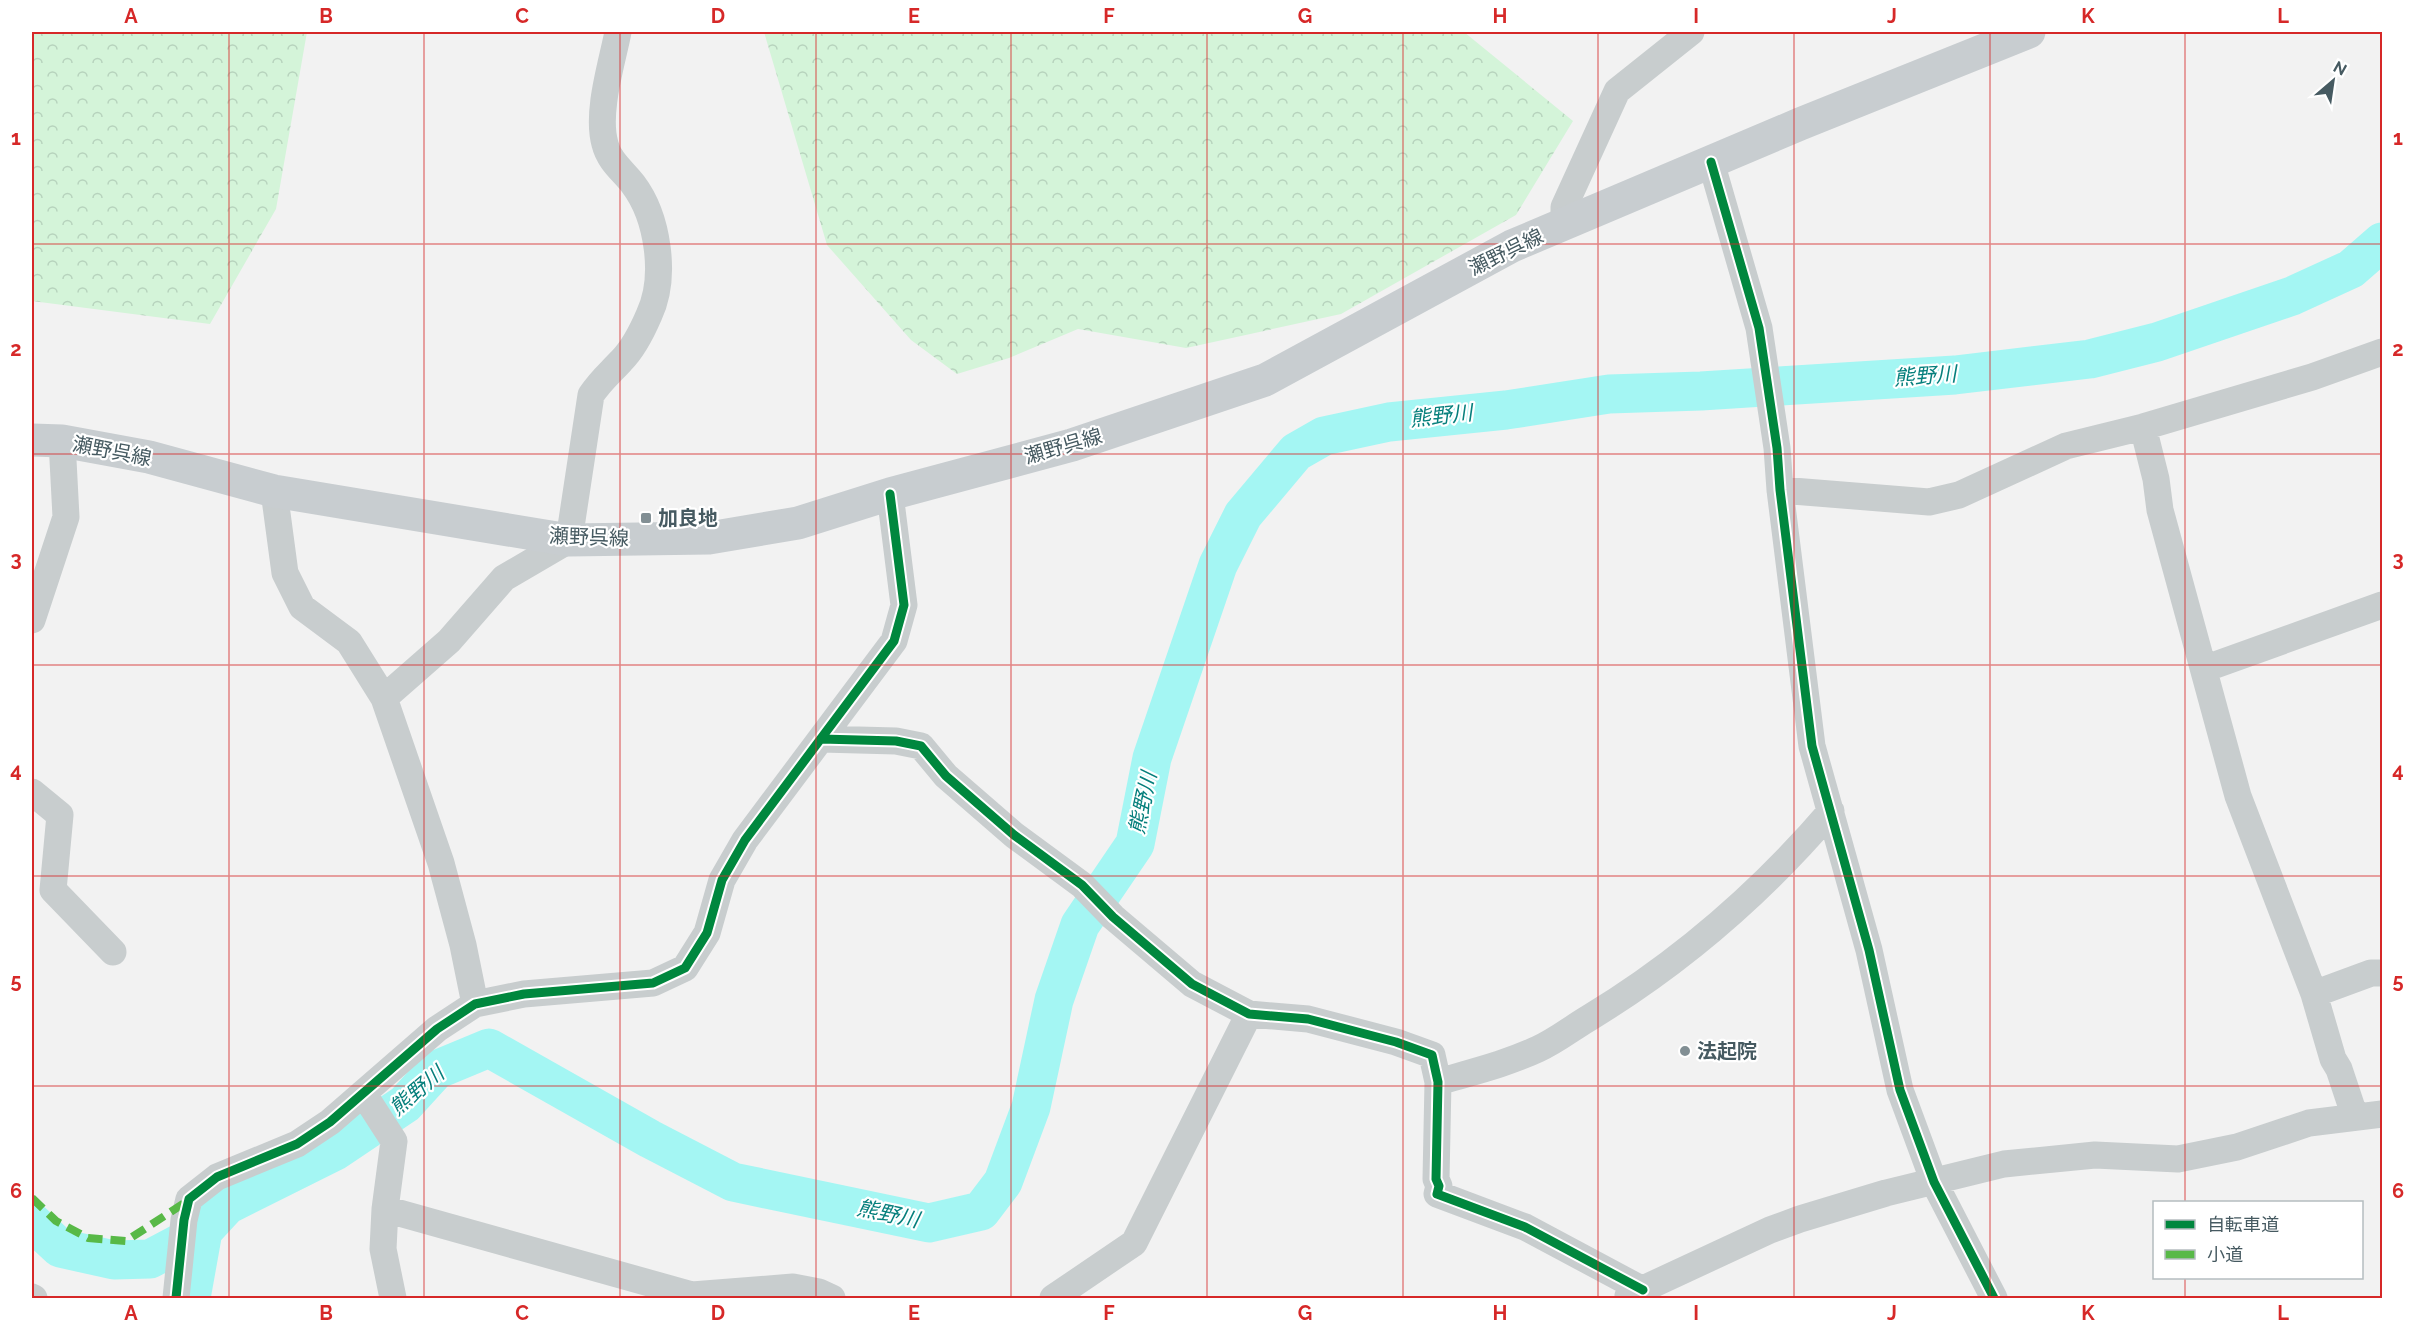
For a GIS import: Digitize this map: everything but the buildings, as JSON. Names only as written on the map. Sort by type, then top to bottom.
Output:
[{"type":"main road","name":"瀬野呉線","points":[[47,441],[149,457],[274,491],[570,540],[709,538],[798,523],[890,494],[1072,446],[1265,380],[1512,246],[2029,32]]},
{"type":"street","points":[[384,698],[449,641],[504,578],[570,540],[591,395],[603,377],[623,360],[650,313],[659,278],[655,230],[635,186],[612,159],[604,143],[603,111],[618,32]]},
{"type":"street","points":[[1564,224],[1564,207],[1617,91],[1691,32]]},
{"type":"street","points":[[1711,162],[1759,328],[1776,441],[1812,746],[1869,950],[1900,1090],[1934,1182],[1994,1299]]},
{"type":"street","points":[[1780,490],[1929,502],[1959,495],[2066,446],[2143,427],[2312,377],[2382,352]]},
{"type":"street","points":[[2143,427],[2156,479],[2160,510],[2238,796],[2314,994],[2333,1059],[2339,1069],[2355,1117]]},
{"type":"street","points":[[32,615],[66,517],[47,441]]},
{"type":"street","points":[[274,491],[285,573],[302,607],[349,642],[384,698],[441,863],[463,945],[475,1004]]},
{"type":"street","points":[[393,1299],[383,1249],[385,1209],[394,1141],[367,1101],[366,1088],[437,1029],[475,1004],[524,994],[653,983],[685,968],[707,933],[722,880],[746,840],[894,641],[904,605],[890,494]]},
{"type":"street","points":[[2204,669],[2382,605]]},
{"type":"street","points":[[821,739],[896,741],[921,746],[946,776],[1005,828],[1082,885],[1113,917],[1192,984],[1249,1014],[1308,1019],[1405,1045],[1432,1055],[1438,1082],[1436,1179],[1439,1186],[1437,1194],[1525,1227],[1633,1294],[1770,1230],[1800,1219],[1886,1193],[2004,1164],[2084,1156],[2178,1159],[2237,1147],[2309,1123],[2382,1114]]},
{"type":"street","points":[[32,792],[60,815],[53,890],[113,952]]},
{"type":"street","points":[[1438,1082],[1492,1067],[1539,1048],[1634,990],[1731,914],[1785,863],[1831,811]]},
{"type":"street","points":[[2314,994],[2371,973],[2382,973]]},
{"type":"street","points":[[1053,1299],[1134,1244],[1249,1014]]},
{"type":"street","points":[[176,1299],[183,1220],[189,1199],[218,1177],[297,1144],[367,1101]]},
{"type":"street","points":[[385,1209],[692,1296],[793,1287],[819,1292],[832,1299]]},
{"type":"green space","points":[[32,32],[307,32],[276,209],[210,324],[32,301]]},
{"type":"green space","points":[[764,32],[1464,32],[1573,121],[1516,215],[1341,314],[1186,348],[1078,329],[1009,358],[957,374],[911,340],[827,245]]},
{"type":"waterway","name":"熊野川","points":[[32,1222],[60,1248],[114,1260],[150,1259],[203,1231],[227,1205],[335,1151],[405,1104],[436,1070],[489,1048],[650,1139],[733,1182],[929,1223],[981,1211],[1003,1182],[1031,1107],[1054,1000],[1080,925],[1135,844],[1152,758],[1218,565],[1243,515],[1296,452],[1324,436],[1389,422],[1506,410],[1609,394],[1701,391],[1955,375],[2090,359],[2157,342],[2292,296],[2351,269],[2382,242]]},
{"type":"waterway","points":[[191,1298],[203,1231]]},
{"type":"marked path","points":[[32,1198],[56,1221],[88,1238],[126,1241],[189,1200]]},
{"type":"cycle path","points":[[1711,162],[1759,328],[1777,448],[1780,490],[1812,746],[1869,950],[1900,1090],[1934,1182],[1994,1298]]},
{"type":"cycle path","points":[[176,1298],[184,1220],[189,1199],[217,1177],[297,1144],[330,1122],[437,1029],[475,1004],[524,994],[653,983],[685,968],[707,933],[722,880],[745,840],[894,641],[904,605],[890,494]]},
{"type":"cycle path","points":[[821,739],[896,741],[921,746],[946,776],[1014,835],[1082,885],[1113,917],[1192,984],[1249,1014],[1308,1019],[1396,1042],[1432,1055],[1438,1082],[1436,1179],[1439,1186],[1437,1194],[1525,1227],[1643,1290]]},
{"type":"place","name":"加良地","points":[[646,518]]},
{"type":"place","name":"法起院","points":[[1685,1051]]}]
